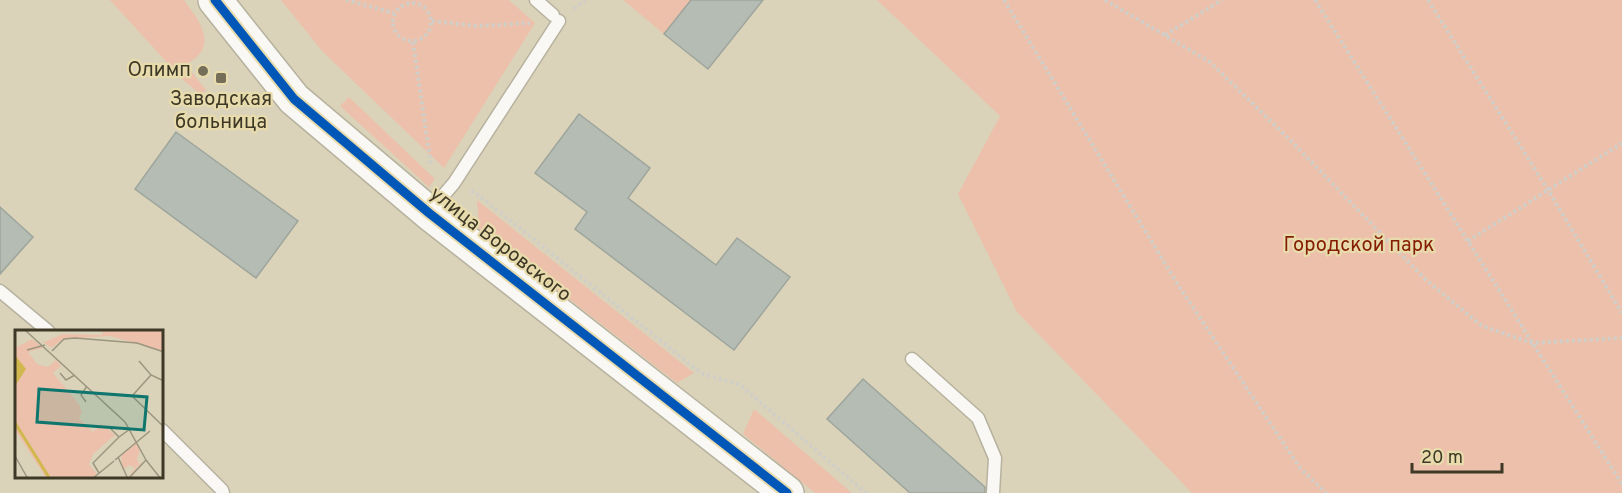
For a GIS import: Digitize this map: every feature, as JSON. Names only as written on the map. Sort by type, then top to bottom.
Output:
[{"type":"street","name":"улица Воровского","points":[[215,0],[294,99],[429,213],[787,493]]},
{"type":"lane","points":[[429,213],[454,183],[556,18],[536,0]]},
{"type":"lane","points":[[0,291],[47,330]]},
{"type":"lane","points":[[912,358],[978,418],[995,458],[993,493]]},
{"type":"lane","points":[[164,432],[223,493]]},
{"type":"path","points":[[346,0],[394,14]]},
{"type":"path","points":[[1004,0],[1180,288],[1300,468],[1326,493]]},
{"type":"path","points":[[1105,0],[1210,62],[1292,142],[1426,280],[1482,326],[1532,343],[1622,338]]},
{"type":"path","points":[[1165,35],[1222,0]]},
{"type":"path","points":[[1315,0],[1622,484]]},
{"type":"path","points":[[1428,0],[1548,190],[1622,313]]},
{"type":"path","points":[[410,1],[421,5],[429,11],[432,21],[430,31],[423,38],[413,42],[404,40],[396,33],[393,24],[394,14],[410,1]]},
{"type":"path","points":[[432,21],[477,26],[556,18]]},
{"type":"path","points":[[413,42],[431,165]]},
{"type":"path","points":[[1468,241],[1622,143]]},
{"type":"path","points":[[454,183],[477,194],[701,373],[740,384],[866,493]]},
{"type":"green space","points":[[110,0],[184,0],[197,18],[204,38],[201,52],[186,65],[206,90],[201,95],[181,78]]},
{"type":"green space","points":[[281,0],[509,0],[535,23],[444,168],[322,51]]},
{"type":"green space","points":[[623,0],[691,0],[664,34]]},
{"type":"green space","name":"Городской парк","points":[[877,0],[1622,0],[1622,493],[1192,493],[1017,312],[958,194],[1000,116]]},
{"type":"green space","points":[[349,97],[435,179],[429,187],[340,106]]},
{"type":"green space","points":[[477,200],[694,373],[677,383],[479,229]]},
{"type":"green space","points":[[754,409],[852,493],[815,493],[743,434]]},
{"type":"building","points":[[691,0],[763,0],[708,69],[664,34]]},
{"type":"building","points":[[579,114],[650,168],[628,198],[716,265],[737,238],[790,277],[734,350],[575,229],[587,212],[535,173]]},
{"type":"building","points":[[176,132],[298,221],[256,278],[135,189]]},
{"type":"building","points":[[0,207],[33,237],[0,274]]},
{"type":"building","points":[[863,379],[985,487],[985,493],[910,493],[827,419]]},
{"type":"cycle path","points":[[215,0],[294,99],[429,213],[787,493]]},
{"type":"place","name":"Олимп","points":[[203,71]]},
{"type":"place","name":"Заводская больница","points":[[221,78]]}]
